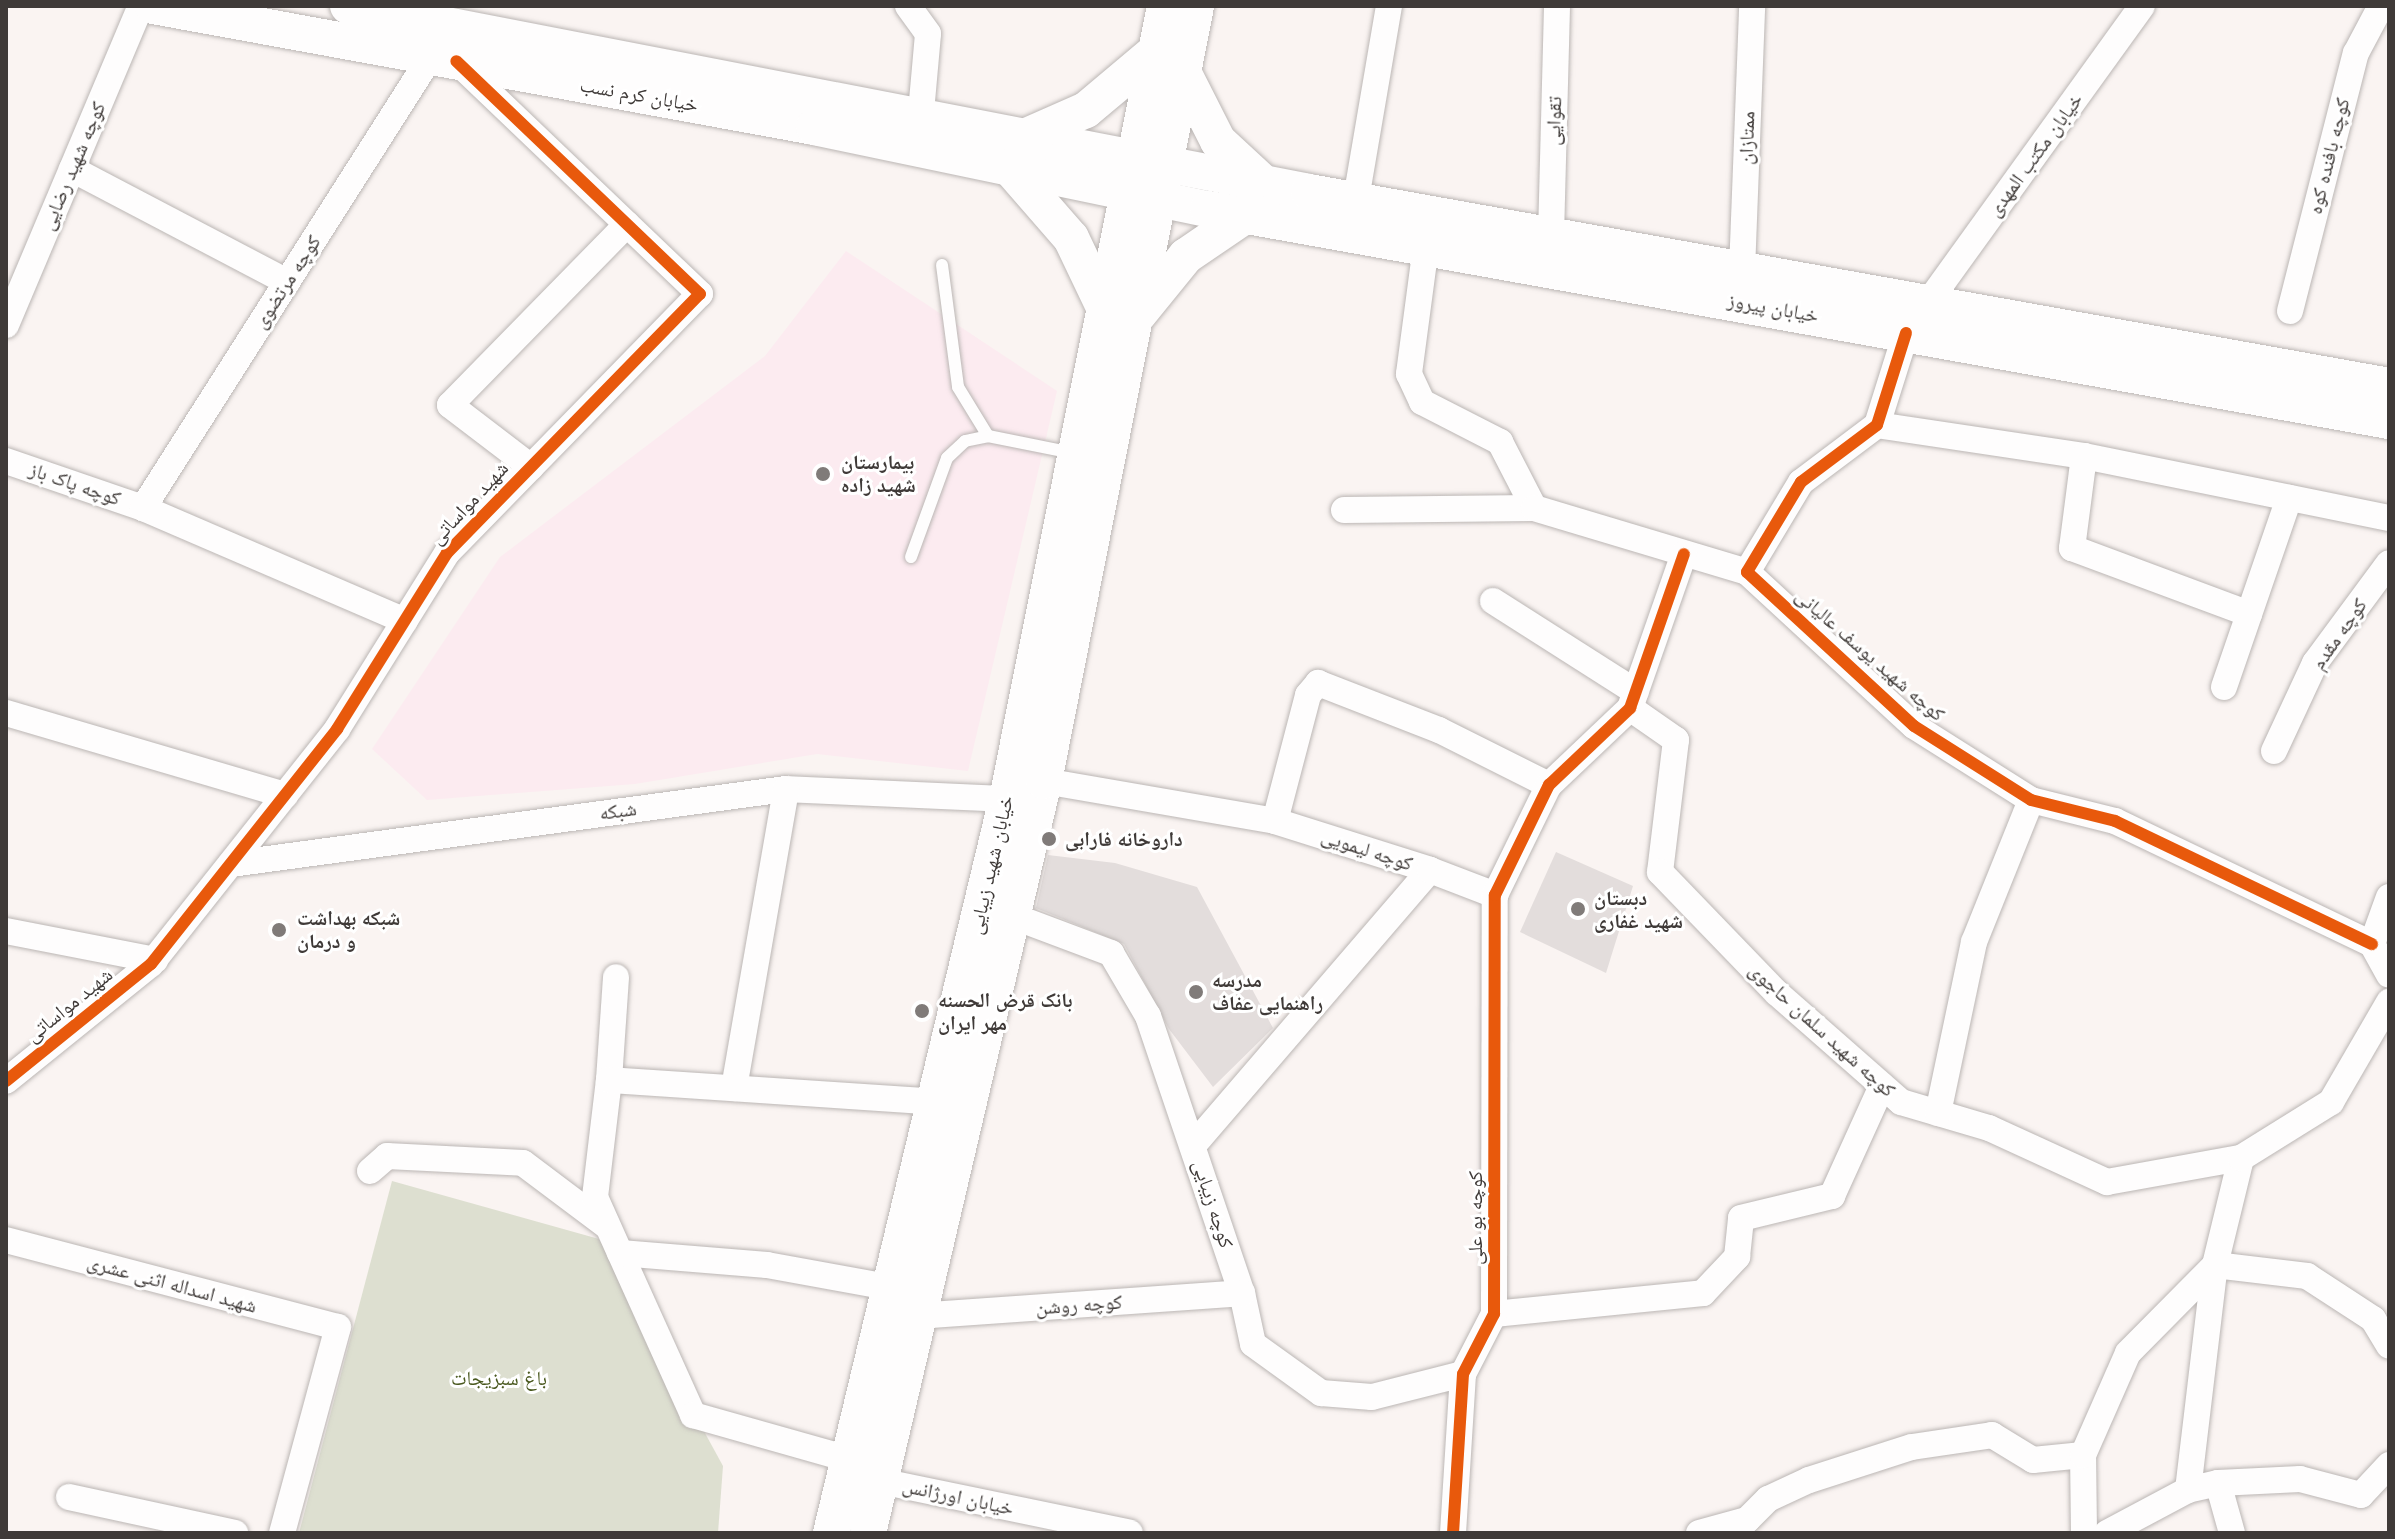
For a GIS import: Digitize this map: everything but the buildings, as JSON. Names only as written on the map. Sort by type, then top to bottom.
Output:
[{"type":"main road","name":"خیابان کرم نسب","points":[[153,6],[917,148],[1140,194]]},
{"type":"main road","name":"خیابان کرم نسب","points":[[348,6],[921,113],[1148,159]]},
{"type":"main road","points":[[1140,194],[1165,77],[1165,6]]},
{"type":"main road","points":[[1029,135],[1165,77],[1196,6]]},
{"type":"main road","points":[[1165,77],[1218,141],[1264,182]]},
{"type":"main road","points":[[917,148],[921,113]]},
{"type":"main road","name":"خیابان پیروز","points":[[1148,159],[1742,271],[2389,386]]},
{"type":"main road","points":[[1009,167],[1071,238],[1102,303]]},
{"type":"main road","name":"خیابان پیروز","points":[[1140,194],[2389,421]]},
{"type":"main road","name":"خیابان شهید زیبایی","points":[[831,1533],[888,1287],[937,1102],[1007,799],[1076,454],[1102,303],[1140,194]]},
{"type":"main road","name":"خیابان شهید زیبایی","points":[[868,1533],[915,1316],[1015,917],[1044,781],[1129,330],[1140,194]]},
{"type":"main road","points":[[1129,330],[1164,277],[1246,215]]},
{"type":"street","name":"کوچه شهید رضایی","points":[[6,325],[141,6]]},
{"type":"street","points":[[908,6],[928,34],[921,113]]},
{"type":"street","points":[[1356,199],[1389,6]]},
{"type":"street","name":"تقوایی","points":[[1551,236],[1557,6]]},
{"type":"street","name":"ممتازان","points":[[1742,271],[1752,6]]},
{"type":"street","name":"خیابان مکتب المهدی","points":[[1927,304],[2142,6]]},
{"type":"street","name":"کوچه بافنده کوه","points":[[2290,311],[2356,53],[2381,6]]},
{"type":"street","name":"شهید مواساتی","points":[[6,1081],[155,960],[337,729],[447,553],[700,294],[443,59]]},
{"type":"street","name":"کوچه مرتضوی","points":[[143,508],[287,282],[443,59]]},
{"type":"street","points":[[72,169],[287,282]]},
{"type":"street","points":[[531,467],[450,405],[627,224]]},
{"type":"street","points":[[1426,246],[1409,374],[1422,402],[1500,442],[1534,508]]},
{"type":"street","points":[[1344,510],[1534,508],[1747,572],[1801,482],[1877,425],[1906,333]]},
{"type":"street","points":[[1877,425],[2084,456],[2389,518]]},
{"type":"street","points":[[2084,456],[2072,548],[2249,614]]},
{"type":"street","name":"کوچه پاک باز","points":[[6,461],[143,508],[405,621]]},
{"type":"street","points":[[2224,687],[2289,498]]},
{"type":"street","points":[[1430,870],[1495,895],[1549,785],[1633,700],[1684,554]]},
{"type":"street","name":"کوچه مقدم","points":[[2274,751],[2315,663],[2389,563]]},
{"type":"street","name":"کوچه شهید یوسف عالیانی","points":[[1747,572],[1914,726],[2031,800],[2115,821],[2372,944]]},
{"type":"street","points":[[1493,601],[1633,700]]},
{"type":"street","points":[[1275,821],[1308,695],[1318,683],[1439,730],[1549,785]]},
{"type":"street","name":"کوچه شهید سلمان حاجوی","points":[[1633,700],[1676,740],[1660,872],[1777,993],[1901,1102],[1938,1113],[2107,1182],[2241,1158]]},
{"type":"street","points":[[6,713],[285,795]]},
{"type":"street","name":"کوچه لیمویی","points":[[1044,781],[1275,821],[1430,870],[1194,1144]]},
{"type":"street","points":[[734,1088],[786,789]]},
{"type":"street","name":"شبکه","points":[[231,864],[786,789],[1007,799]]},
{"type":"street","points":[[1938,1113],[1974,942],[2031,800]]},
{"type":"street","name":"کوچه بو علی","points":[[1453,1533],[1463,1374],[1494,1314],[1495,895]]},
{"type":"street","points":[[2389,897],[2372,944],[2389,975]]},
{"type":"street","name":"کوچه زیبایی","points":[[1015,917],[1111,953],[1148,1016],[1194,1144],[1242,1293],[1253,1344],[1321,1393],[1372,1397],[1463,1374]]},
{"type":"street","points":[[6,931],[155,960]]},
{"type":"street","points":[[616,977],[609,1080],[595,1197],[693,1415],[848,1459]]},
{"type":"street","points":[[2188,1490],[2215,1265],[2241,1158],[2331,1102],[2389,1002]]},
{"type":"street","points":[[609,1080],[937,1102]]},
{"type":"street","points":[[1494,1314],[1703,1293],[1737,1257],[1741,1218],[1832,1196],[1882,1086]]},
{"type":"street","points":[[370,1171],[387,1156],[523,1163],[607,1226]]},
{"type":"street","name":"شهید اسداله اثنی عشری","points":[[6,1240],[338,1327],[282,1533]]},
{"type":"street","points":[[620,1253],[767,1265],[888,1287]]},
{"type":"street","points":[[2215,1265],[2307,1276],[2373,1319],[2389,1346]]},
{"type":"street","points":[[2084,1533],[2083,1455],[2128,1353],[2215,1265]]},
{"type":"street","name":"کوچه روشن","points":[[915,1316],[1242,1293]]},
{"type":"street","points":[[1699,1533],[1747,1520],[1768,1499],[1809,1480],[1912,1447],[1992,1435],[2033,1460],[2083,1455]]},
{"type":"street","points":[[2107,1533],[2188,1490],[2218,1483],[2300,1479],[2361,1495],[2389,1465]]},
{"type":"street","name":"خیابان اورژانس","points":[[880,1481],[1130,1533]]},
{"type":"street","points":[[2218,1483],[2232,1533]]},
{"type":"street","points":[[69,1497],[235,1533]]},
{"type":"lane","points":[[942,265],[958,387],[988,436]]},
{"type":"lane","points":[[911,557],[947,458],[965,441],[988,436],[1076,454]]},
{"type":"shaded area","name":"بیمارستان شهید زاده","points":[[846,251],[1057,391],[968,771],[817,754],[635,784],[427,800],[372,749],[500,557],[765,356]]},
{"type":"green space","name":"باغ سبزیجات","points":[[392,1181],[599,1239],[723,1466],[718,1533],[299,1533]]},
{"type":"cycle path","points":[[6,1081],[151,964],[337,729],[447,553],[700,294],[456,61]]},
{"type":"cycle path","points":[[1906,333],[1877,425],[1801,482],[1747,572],[1914,726],[2031,800],[2115,821],[2372,944]]},
{"type":"cycle path","points":[[1453,1533],[1463,1374],[1494,1314],[1495,895],[1549,785],[1630,708],[1684,554]]},
{"type":"place","name":"بیمارستان شهید زاده","points":[[823,474]]},
{"type":"place","name":"داروخانه فارابی","points":[[1049,839]]},
{"type":"place","name":"دبستان شهید غفاری","points":[[1578,909]]},
{"type":"place","name":"شبکه بهداشت و درمان","points":[[279,930]]},
{"type":"place","name":"مدرسه راهنمایی عفاف","points":[[1196,992]]},
{"type":"place","name":"بانک قرض الحسنه مهر ایران","points":[[922,1011]]}]
